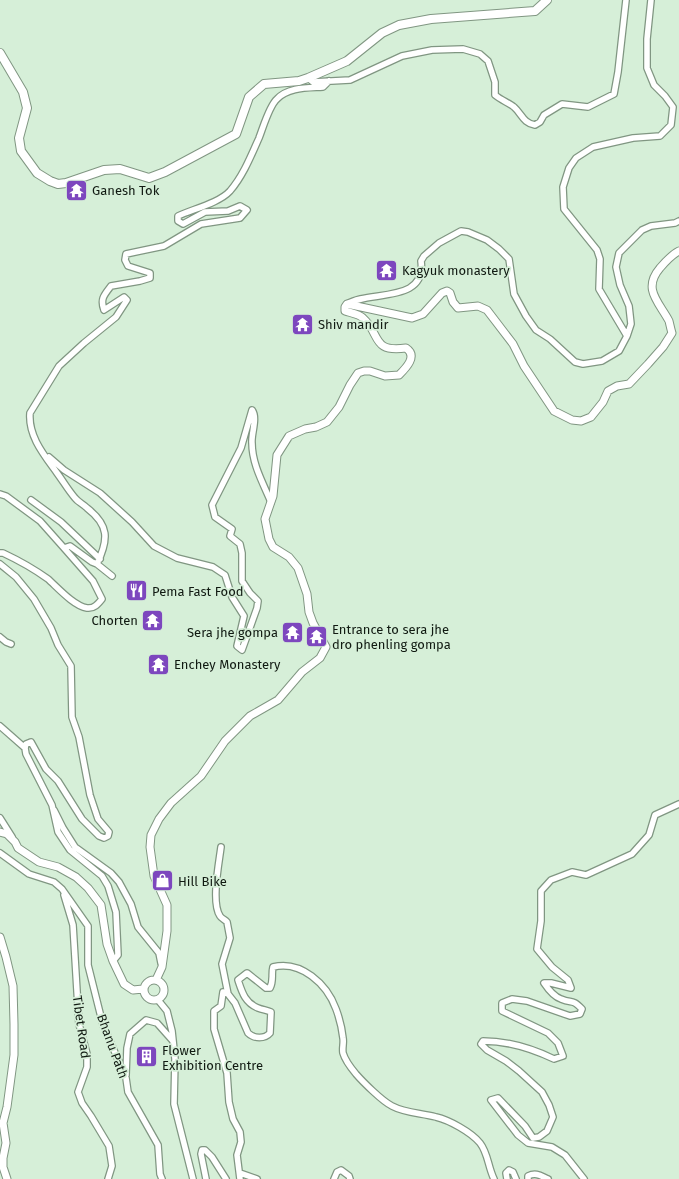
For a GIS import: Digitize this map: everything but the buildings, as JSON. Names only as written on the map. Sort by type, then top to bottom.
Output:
[{"type":"highway","points":[[0,53],[23,92],[26,108],[19,138],[21,151],[38,173],[50,182],[58,184],[78,180],[104,170],[120,169],[148,178],[165,172],[236,134],[249,97],[264,84],[299,81],[347,61],[382,33],[399,25],[431,19],[535,11],[547,0]]},
{"type":"main road","points":[[0,832],[7,834],[15,842],[18,848],[39,862],[58,866],[76,877],[88,888],[101,905],[107,944],[124,984],[133,990],[143,989],[148,982],[156,980],[162,968],[167,931],[167,905],[153,871],[150,848],[151,835],[159,819],[171,803],[201,776],[225,741],[250,716],[278,700],[302,672],[320,658],[326,647],[313,624],[309,612],[307,594],[298,568],[289,557],[272,547],[269,539],[265,519],[273,496],[277,456],[289,436],[327,422],[339,407],[358,373],[370,371],[385,376],[399,375],[408,365],[411,354],[409,350],[406,348],[396,349],[383,346],[376,340],[371,328],[363,317],[346,311],[345,307],[347,304],[412,318],[423,314],[442,293],[447,291],[450,293],[453,302],[458,308],[478,306],[487,310],[513,344],[524,366],[554,411],[572,420],[581,421],[591,417],[603,402],[608,392],[617,386],[629,384],[654,359],[672,334],[669,322],[656,302],[652,285],[654,274],[667,259],[679,251]]},
{"type":"main road","points":[[0,937],[13,986],[14,1055],[3,1123],[6,1143],[2,1166],[7,1179]]},
{"type":"main road","points":[[143,989],[147,998],[158,1000],[164,994],[164,990],[156,980]]},
{"type":"street","points":[[308,78],[313,82],[350,80],[402,56],[432,50],[463,49],[480,54],[488,61],[495,82],[495,95],[502,101],[514,106],[529,124],[535,125],[540,122],[544,115],[562,104],[588,107],[614,94],[626,0]]},
{"type":"street","points":[[627,336],[599,289],[600,259],[596,250],[564,209],[563,187],[569,168],[576,158],[593,147],[633,138],[660,136],[671,124],[673,107],[654,85],[647,68],[647,39],[651,0]]},
{"type":"street","points":[[99,561],[106,536],[102,522],[88,508],[76,500],[39,449],[29,420],[30,413],[60,366],[84,343],[116,317],[127,300],[124,297],[104,310],[102,303],[104,294],[111,286],[150,278],[150,273],[128,266],[125,260],[126,254],[164,246],[201,224],[240,218],[246,210],[240,206],[228,211],[205,212],[183,224],[178,221],[178,216],[222,198],[230,192],[246,166],[262,128],[277,99],[290,91],[304,88],[323,87],[329,81]]},
{"type":"street","points":[[347,304],[352,301],[384,296],[403,291],[414,285],[420,278],[422,269],[421,261],[424,256],[439,243],[461,231],[468,232],[487,240],[510,259],[514,294],[526,316],[536,330],[550,339],[575,362],[583,364],[602,361],[619,351],[627,336],[631,324],[629,306],[620,285],[616,267],[619,253],[642,230],[652,226],[675,223],[679,221]]},
{"type":"street","points":[[39,449],[64,470],[100,493],[132,522],[154,546],[177,558],[213,567],[225,575],[232,597],[244,616],[237,646],[242,650],[257,608],[258,601],[250,593],[242,581],[242,552],[240,544],[230,536],[232,529],[215,517],[212,505],[241,448],[252,410],[254,412],[252,442],[253,458],[270,502]]},
{"type":"street","points":[[0,494],[6,496],[40,521],[94,581],[102,599],[96,606],[86,608],[74,603],[47,579],[19,560],[0,553]]},
{"type":"street","points":[[31,500],[61,522],[112,576]]},
{"type":"street","points":[[64,548],[70,546],[92,562],[99,561]]},
{"type":"street","points":[[0,564],[16,577],[34,599],[51,628],[58,645],[71,666],[72,717],[79,737],[90,796],[98,819],[109,832],[108,836],[104,838],[98,836],[82,819],[58,781],[46,769],[31,742],[26,744],[25,748]]},
{"type":"street","points":[[0,637],[11,644]]},
{"type":"street","points":[[0,726],[25,748],[26,754],[63,828],[75,847],[111,873],[119,882],[132,904],[138,927],[159,953],[162,968]]},
{"type":"street","points":[[584,1179],[566,1155],[552,1147],[528,1143],[513,1130],[491,1100],[498,1098],[525,1126],[533,1138],[539,1137],[547,1131],[553,1117],[549,1105],[542,1092],[536,1086],[514,1068],[487,1050],[481,1044],[482,1040],[500,1041],[534,1050],[554,1059],[563,1056],[558,1043],[548,1034],[502,1011],[502,1003],[512,999],[526,1001],[570,1016],[580,1014],[582,1010],[575,1002],[560,999],[544,983],[551,983],[571,988],[568,980],[552,967],[537,949],[541,921],[541,890],[551,880],[572,872],[586,875],[632,854],[650,835],[655,815],[679,804]]},
{"type":"street","points":[[52,805],[58,832],[70,850],[102,876],[108,886],[116,912],[118,955],[113,961]]},
{"type":"street","points":[[0,818],[15,842]]},
{"type":"street","points":[[221,847],[216,881],[217,909],[220,917],[227,922],[230,938],[222,964],[228,994],[235,1003],[248,1032],[252,1036],[263,1038],[269,1035],[271,1012],[250,1004],[244,997],[238,980],[247,973],[266,988],[270,988],[273,982],[273,967],[280,965],[306,971],[318,982],[336,1008],[343,1038],[343,1053],[348,1064],[356,1074],[390,1106],[404,1111],[438,1117],[471,1134],[480,1143],[487,1156],[494,1179]]},
{"type":"street","points":[[0,852],[29,874],[54,882],[62,889]]},
{"type":"street","points":[[108,886],[111,873]]},
{"type":"street","name":"Bhanu Path","points":[[62,889],[88,926],[88,965],[103,1025],[126,1078],[128,1092],[158,1145],[160,1174],[162,1179]]},
{"type":"street","name":"Tibet Road","points":[[62,889],[73,925],[79,1024],[87,1054],[87,1067],[78,1092],[82,1103],[109,1146],[112,1166],[108,1179]]},
{"type":"street","points":[[0,951],[6,957]]},
{"type":"street","points":[[228,994],[223,992],[221,1006],[214,1011],[214,1029],[226,1074],[229,1102],[233,1119],[240,1132],[241,1142],[237,1155],[240,1176],[257,1179]]},
{"type":"street","points":[[158,1000],[167,1012],[173,1041],[175,1059],[174,1104],[193,1179]]},
{"type":"street","points":[[126,1078],[127,1048],[130,1034],[146,1020],[157,1023],[173,1041]]},
{"type":"street","points":[[206,1179],[201,1154],[202,1150],[205,1150],[212,1157],[226,1179]]},
{"type":"street","points":[[334,1179],[337,1172],[341,1170],[349,1176],[350,1179]]},
{"type":"street","points":[[508,1179],[506,1174],[509,1170],[516,1179]]},
{"type":"street","points":[[528,1179],[528,1176],[532,1174],[538,1174],[548,1179]]},
{"type":"place","name":"Ganesh Tok","points":[[76,190]]},
{"type":"place","name":"Kagyuk monastery","points":[[387,270]]},
{"type":"place","name":"Shiv mandir","points":[[303,324]]},
{"type":"place","name":"Pema Fast Food","points":[[136,591]]},
{"type":"place","name":"Chorten","points":[[153,620]]},
{"type":"place","name":"Sera jhe gompa","points":[[293,632]]},
{"type":"place","name":"Entrance to sera jhe dro phenling gompa","points":[[317,636]]},
{"type":"place","name":"Enchey Monastery","points":[[159,664]]},
{"type":"place","name":"Hill Bike","points":[[162,881]]},
{"type":"place","name":"Flower Exhibition Centre","points":[[146,1057]]}]
